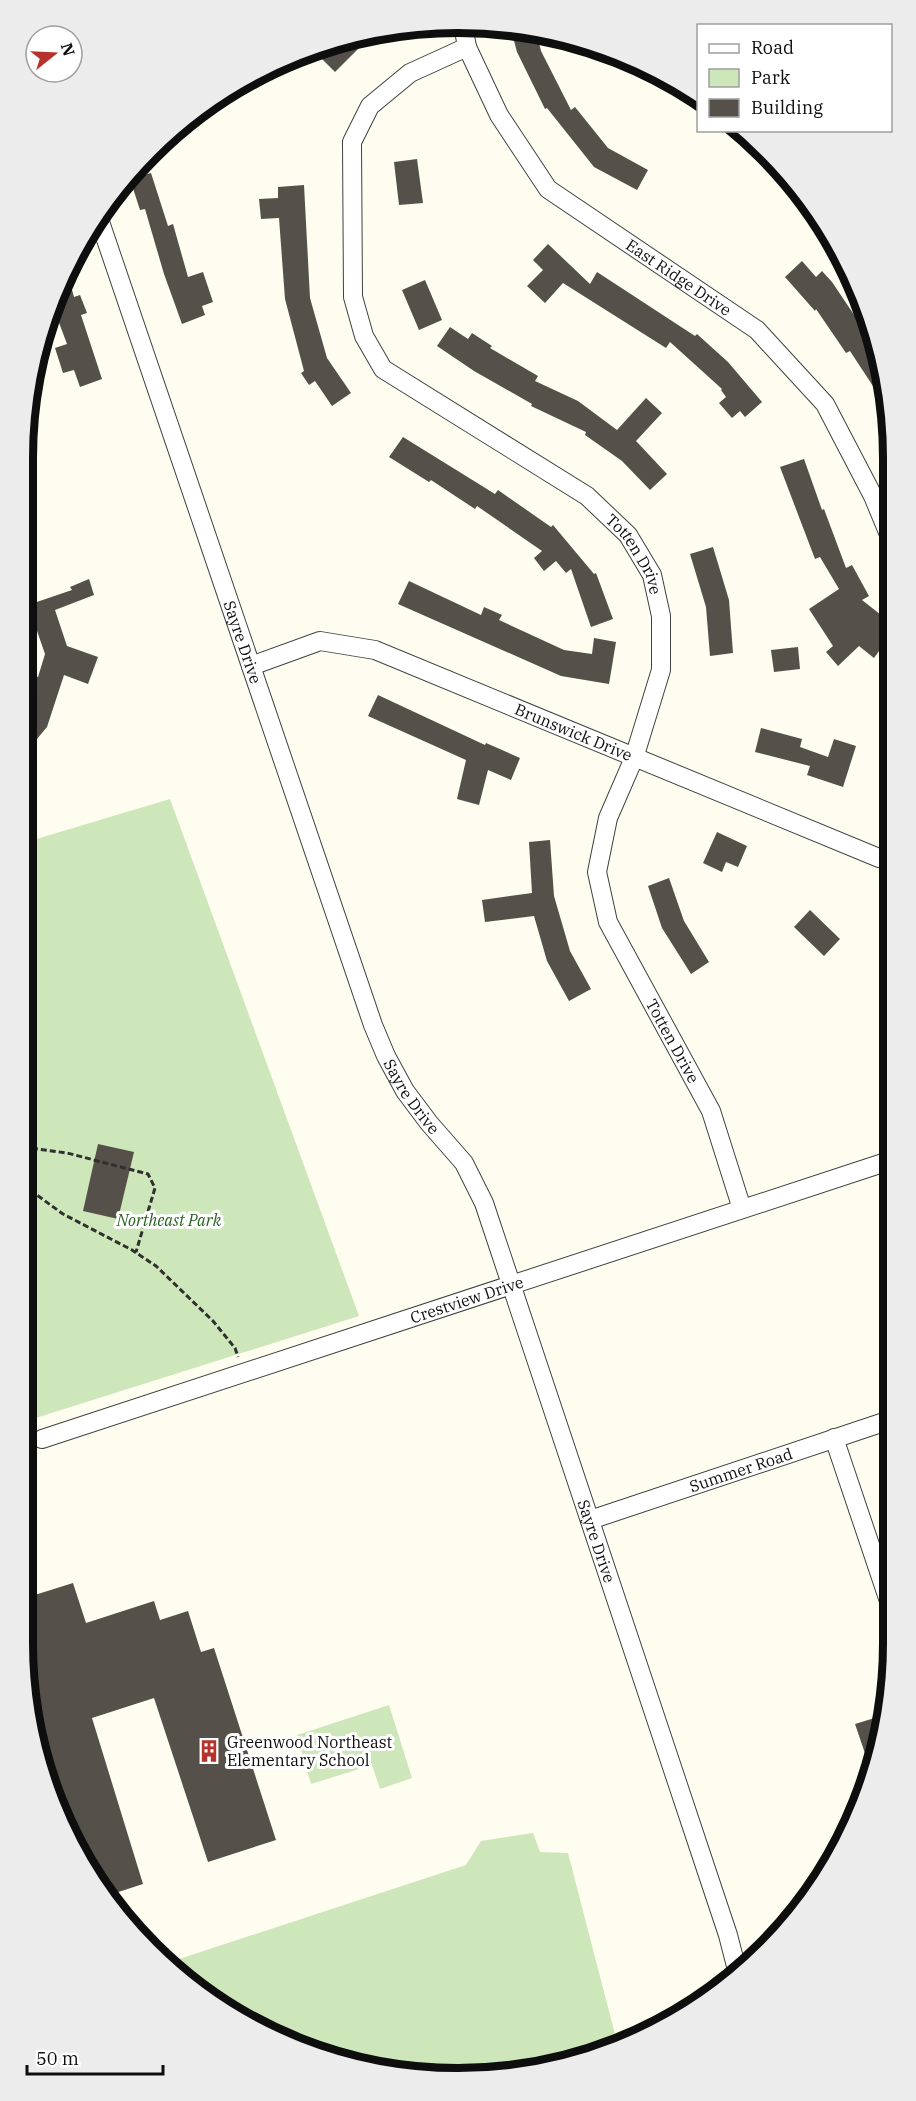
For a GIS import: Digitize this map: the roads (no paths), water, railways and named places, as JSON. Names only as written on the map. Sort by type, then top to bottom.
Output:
[{"type":"street","name":"East Ridge Drive","points":[[464,33],[467,47],[499,115],[548,189],[756,330],[825,404],[873,496],[883,520]]},
{"type":"street","name":"Totten Drive","points":[[467,47],[410,73],[370,106],[352,142],[353,297],[364,336],[383,369],[587,496],[628,536],[652,575],[661,616],[661,670],[634,758],[608,818],[597,872],[609,922],[711,1111],[742,1209]]},
{"type":"street","name":"Sayre Drive","points":[[102,227],[373,1025],[386,1056],[405,1091],[464,1163],[484,1203],[728,1935],[736,1965]]},
{"type":"street","name":"Brunswick Drive","points":[[251,666],[320,641],[375,650],[883,858]]},
{"type":"street","name":"Crestview Drive","points":[[42,1439],[883,1163]]},
{"type":"street","name":"Summer Road","points":[[590,1520],[883,1422]]},
{"type":"street","points":[[834,1438],[883,1583]]},
{"type":"place","name":"Greenwood Northeast Elementary School","points":[[209,1751]]},
{"type":"park label","name":"Northeast Park","points":[[169,1220]]}]
